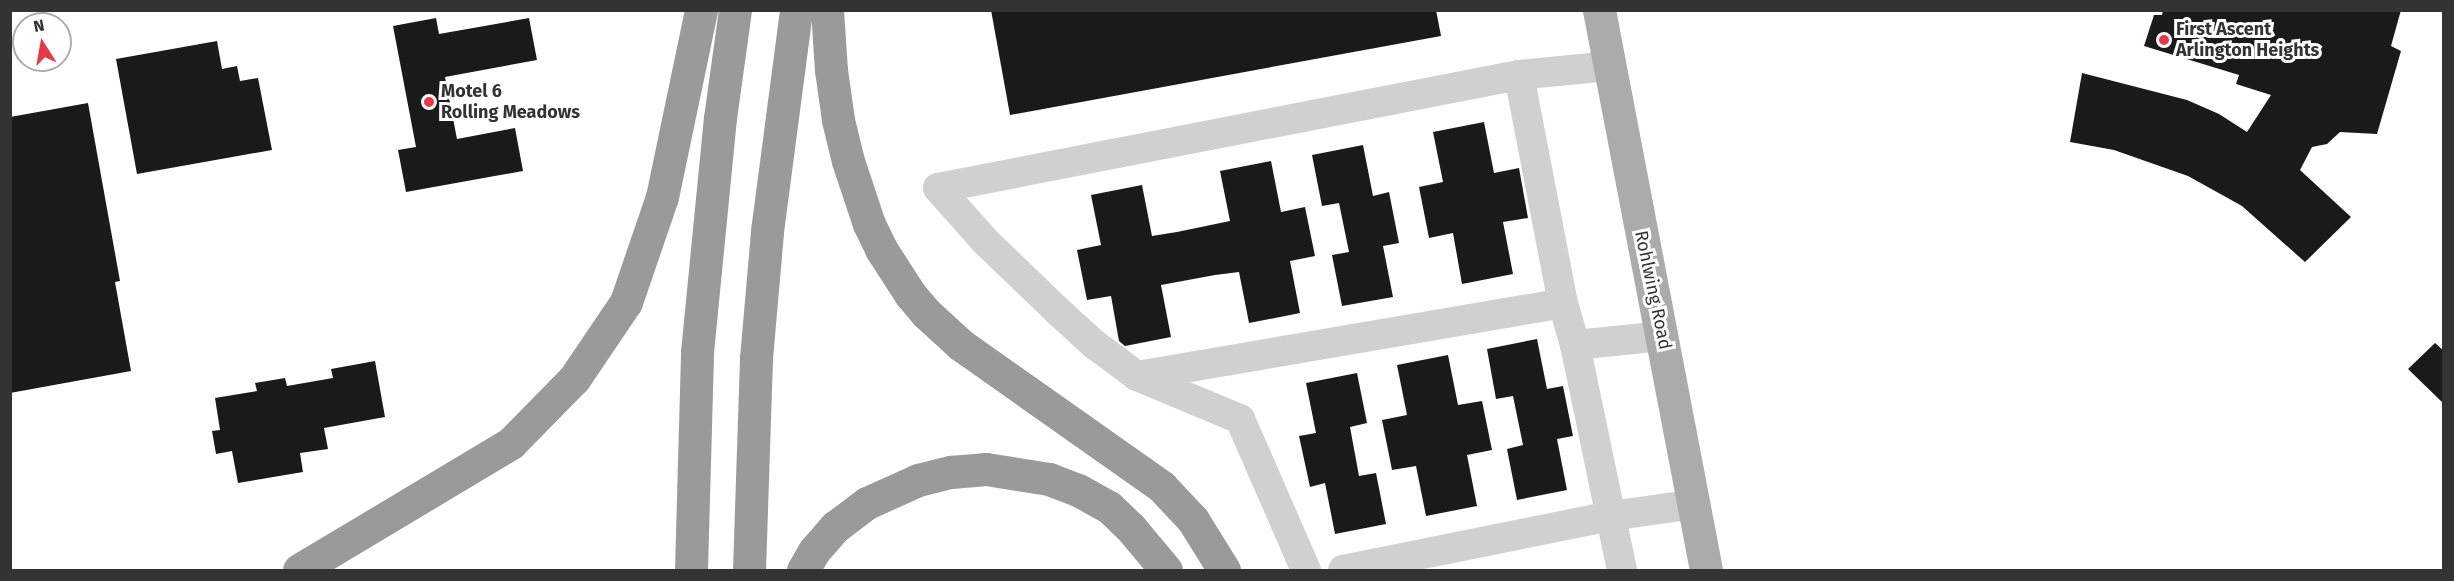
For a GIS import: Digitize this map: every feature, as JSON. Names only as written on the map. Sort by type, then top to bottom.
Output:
[{"type":"highway","points":[[299,570],[511,443],[574,379],[626,302],[662,197],[701,10]]},
{"type":"highway","points":[[691,570],[697,352],[720,118],[735,10]]},
{"type":"highway","points":[[749,570],[756,358],[767,231],[796,10]]},
{"type":"highway","points":[[828,10],[832,80],[848,161],[859,198],[881,249],[910,294],[961,345],[1162,487],[1199,527],[1224,570]]},
{"type":"highway","points":[[803,570],[814,551],[835,527],[867,503],[918,480],[951,472],[986,469],[1049,478],[1078,490],[1109,507],[1130,526],[1166,570]]},
{"type":"main road","name":"Rohlwing Road","points":[[1599,10],[1706,570]]},
{"type":"street","points":[[1306,570],[1240,419],[1137,376],[1094,344],[984,240],[938,188],[1519,75],[1609,66]]},
{"type":"street","points":[[1519,75],[1563,303],[1575,345],[1622,570]]},
{"type":"street","points":[[1137,376],[1563,303]]},
{"type":"street","points":[[1575,345],[1663,336]]},
{"type":"street","points":[[1343,570],[1611,516],[1695,504]]},
{"type":"building","points":[[991,10],[1436,10],[1441,36],[1010,115]]},
{"type":"building","points":[[2163,10],[2401,10],[2391,46],[2401,51],[2377,134],[2340,132],[2327,144],[2312,147],[2300,170],[2351,217],[2305,262],[2242,206],[2188,176],[2114,150],[2070,142],[2082,73],[2187,100],[2219,114],[2247,132],[2271,95],[2236,84],[2239,75],[2144,46],[2154,15],[2162,15]]},
{"type":"building","name":"Motel 6 Rolling Meadows","points":[[436,18],[439,34],[529,18],[537,60],[445,77],[457,139],[515,128],[523,171],[406,192],[398,150],[416,147],[393,26]]},
{"type":"building","points":[[217,41],[222,69],[237,66],[240,81],[258,78],[272,150],[137,174],[116,59]]},
{"type":"building","points":[[88,103],[120,281],[115,282],[131,371],[10,393],[10,117]]},
{"type":"building","points":[[1484,122],[1494,173],[1519,168],[1528,218],[1503,222],[1513,274],[1462,284],[1453,233],[1429,238],[1419,187],[1443,182],[1433,132]]},
{"type":"building","points":[[1363,145],[1373,196],[1389,192],[1399,243],[1383,246],[1393,297],[1342,306],[1332,255],[1349,252],[1339,203],[1322,206],[1312,155]]},
{"type":"building","points":[[1271,161],[1281,212],[1305,207],[1315,256],[1290,261],[1300,313],[1249,323],[1239,272],[1161,285],[1171,337],[1125,346],[1119,341],[1111,296],[1087,300],[1077,250],[1101,245],[1091,195],[1142,185],[1152,236],[1177,232],[1230,221],[1220,171]]},
{"type":"building","points":[[1537,339],[1547,389],[1563,386],[1573,436],[1557,439],[1567,490],[1517,500],[1507,449],[1523,445],[1513,396],[1496,399],[1487,349]]},
{"type":"building","points":[[2435,343],[2444,351],[2444,404],[2408,369]]},
{"type":"building","points":[[1448,355],[1458,405],[1482,401],[1492,450],[1467,455],[1477,506],[1426,516],[1416,466],[1392,470],[1382,420],[1407,415],[1397,365]]},
{"type":"building","points":[[375,361],[385,417],[324,428],[328,449],[300,453],[303,472],[238,483],[232,451],[216,454],[212,431],[220,430],[215,398],[257,391],[255,383],[285,378],[287,386],[333,378],[331,369]]},
{"type":"building","points":[[1357,373],[1367,423],[1350,427],[1359,476],[1376,473],[1386,524],[1335,534],[1325,483],[1310,487],[1299,436],[1316,433],[1306,383]]},
{"type":"place","name":"First Ascent Arlington Heights","points":[[2164,40]]},
{"type":"place","name":"Motel 6 Rolling Meadows","points":[[429,102]]}]
